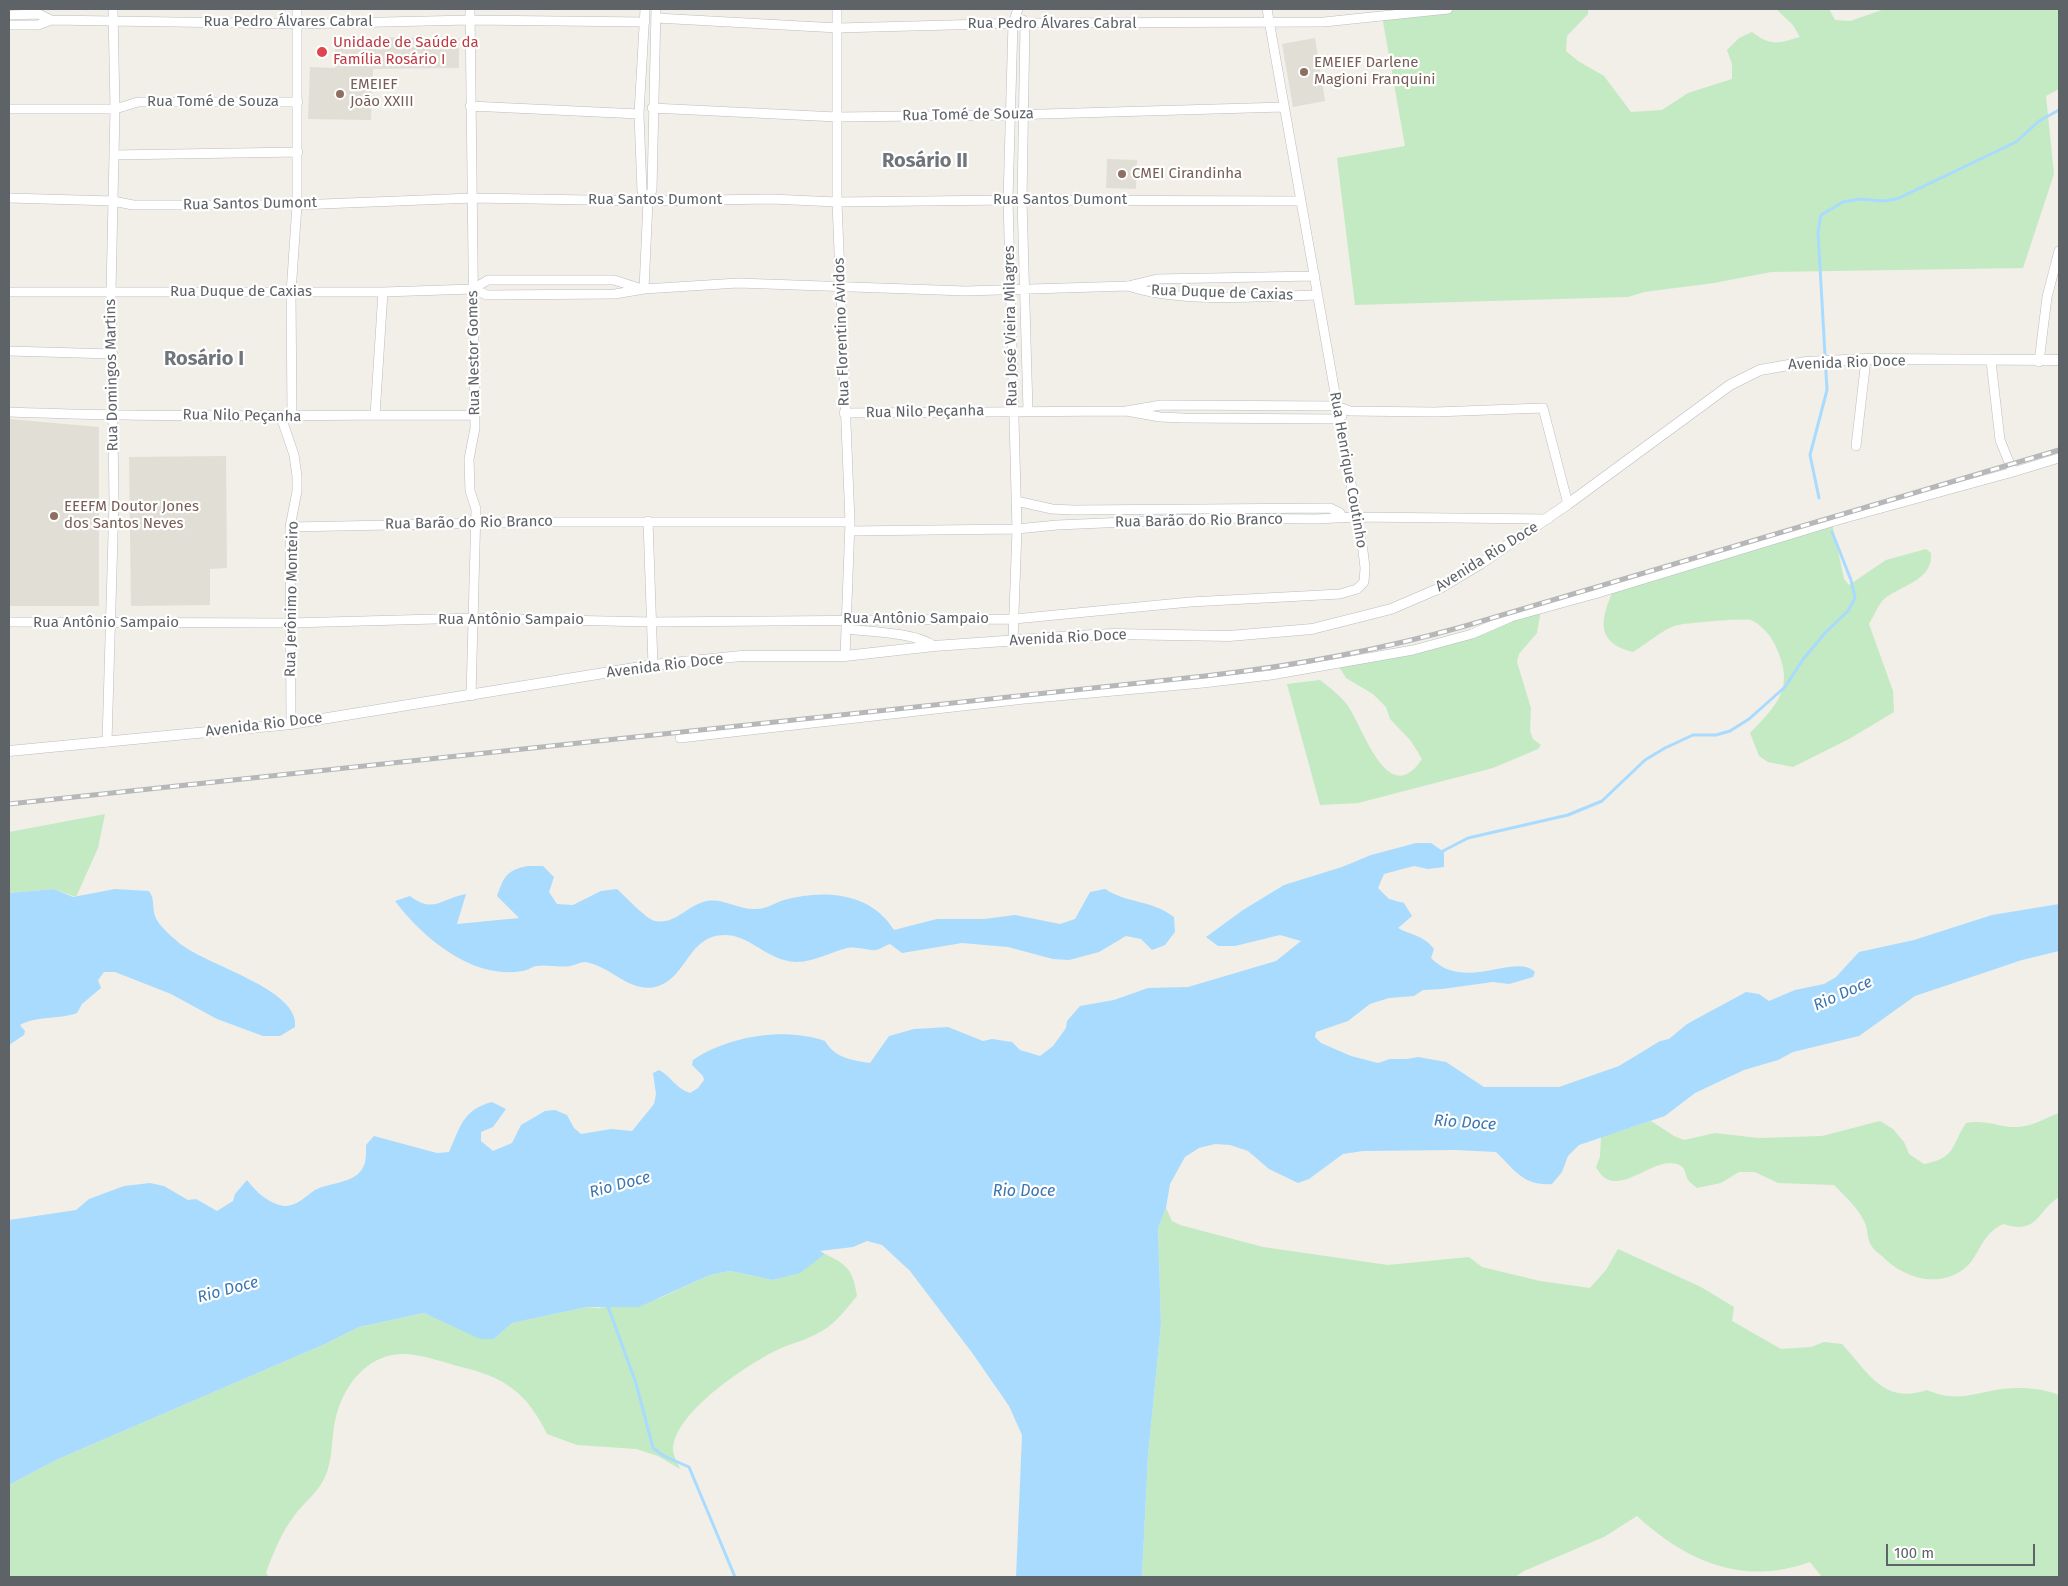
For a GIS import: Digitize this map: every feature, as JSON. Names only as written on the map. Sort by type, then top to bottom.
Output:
[{"type":"street","name":"Rua Domingos Martins","points":[[107,742],[112,623],[114,416],[111,291],[115,109],[113,9]]},
{"type":"street","points":[[292,417],[291,293],[297,205],[298,152],[297,9]]},
{"type":"street","name":"Rua Nestor Gomes","points":[[470,9],[475,415],[474,437],[469,460],[470,491],[476,510],[471,696]]},
{"type":"street","points":[[645,9],[639,114],[642,192],[648,201]]},
{"type":"street","name":"Rua Florentino Avidos","points":[[837,9],[837,202],[844,413],[850,522],[845,656]]},
{"type":"street","name":"Rua Henrique Coutinho","points":[[1014,619],[1190,602],[1312,597],[1340,594],[1357,589],[1364,582],[1365,568],[1267,9]]},
{"type":"street","name":"Rua Pedro Álvares Cabral","points":[[656,13],[838,28],[1013,23],[1324,22],[1448,9]]},
{"type":"street","name":"Rua José Vieira Milagres","points":[[1018,11],[1025,23]]},
{"type":"street","name":"Rua José Vieira Milagres","points":[[1013,640],[1017,529],[1013,411],[1012,289],[1008,200],[1013,23],[1018,11]]},
{"type":"street","points":[[644,289],[648,201],[652,190],[652,108],[656,13]]},
{"type":"street","name":"Rua Pedro Álvares Cabral","points":[[9,15],[39,14],[51,20]]},
{"type":"street","name":"Rua Pedro Álvares Cabral","points":[[9,25],[38,24],[51,20],[298,24],[470,20],[645,22]]},
{"type":"street","points":[[1025,23],[1022,200],[1028,411]]},
{"type":"street","name":"Rua Tomé de Souza","points":[[9,109],[115,109],[138,102],[298,102]]},
{"type":"street","points":[[470,106],[639,114]]},
{"type":"street","name":"Rua Tomé de Souza","points":[[652,108],[837,116],[1024,115],[1284,107]]},
{"type":"street","points":[[114,155],[298,152]]},
{"type":"street","name":"Rua Santos Dumont","points":[[9,198],[113,201],[133,205],[297,205],[473,198],[648,201],[771,199],[837,202],[1008,200],[1301,201]]},
{"type":"street","points":[[2039,362],[2047,297],[2059,251]]},
{"type":"street","name":"Rua Duque de Caxias","points":[[9,292],[291,293],[473,289],[488,295],[615,294],[644,289],[738,283],[912,290],[1012,289],[1128,286],[1157,279],[1315,276]]},
{"type":"street","name":"Rua Duque de Caxias","points":[[473,289],[488,280],[614,280],[644,289]]},
{"type":"street","name":"Rua Duque de Caxias","points":[[1128,286],[1144,292],[1181,295],[1317,295]]},
{"type":"street","points":[[375,415],[383,292]]},
{"type":"street","points":[[9,351],[112,354]]},
{"type":"street","points":[[1856,446],[1866,360]]},
{"type":"street","name":"Avenida Rio Doce","points":[[9,751],[290,724],[653,665],[740,656],[845,656],[934,646],[1113,634],[1229,636],[1312,629],[1391,609],[1440,588],[1548,519],[1702,404],[1730,385],[1760,370],[1806,362],[1866,360],[2039,362],[2059,360]]},
{"type":"street","points":[[1991,361],[2000,440],[2014,472]]},
{"type":"street","name":"Rua Nilo Peçanha","points":[[844,413],[1126,411],[1161,405],[1336,406],[1350,411],[1436,412],[1543,408],[1568,504]]},
{"type":"street","name":"Rua Nilo Peçanha","points":[[1126,411],[1160,417],[1184,418],[1338,419]]},
{"type":"street","points":[[1338,419],[1350,411]]},
{"type":"street","name":"Rua Nilo Peçanha","points":[[9,412],[114,416],[475,415]]},
{"type":"street","name":"Rua Jerônimo Monteiro","points":[[281,417],[294,455],[297,476],[297,491],[290,527],[290,724]]},
{"type":"street","points":[[680,738],[1024,699],[1271,675],[1413,650],[1472,634],[1512,617],[1838,520],[2059,458]]},
{"type":"street","points":[[1016,501],[1052,509],[1073,510],[1330,508],[1340,513],[1343,518]]},
{"type":"street","name":"Rua Barão do Rio Branco","points":[[850,531],[1017,529],[1057,525],[1220,518],[1343,518],[1356,516],[1548,519]]},
{"type":"street","points":[[648,521],[653,665]]},
{"type":"street","name":"Rua Barão do Rio Branco","points":[[290,527],[648,521],[850,522]]},
{"type":"street","name":"Rua Antônio Sampaio","points":[[9,622],[290,624],[472,618],[651,622],[1014,619]]},
{"type":"street","points":[[846,629],[908,637],[925,641],[934,646]]},
{"type":"shaded area","name":"EMEIEF João XXIII","points":[[335,37],[459,38],[459,68],[373,69],[371,120],[308,119],[310,67],[335,68]]},
{"type":"shaded area","name":"EMEIEF Darlene Magioni Franquini","points":[[1315,38],[1325,101],[1293,107],[1282,44]]},
{"type":"shaded area","name":"CMEI Cirandinha","points":[[1107,159],[1137,160],[1136,189],[1106,188]]},
{"type":"shaded area","name":"EEEFM Doutor Jones dos Santos Neves","points":[[9,419],[99,427],[99,606],[9,606]]},
{"type":"shaded area","points":[[226,456],[227,568],[210,569],[210,605],[131,606],[129,457]]},
{"type":"green space","points":[[1431,9],[1588,9],[1588,14],[1567,36],[1566,51],[1578,61],[1604,76],[1631,112],[1662,110],[1688,93],[1732,79],[1732,64],[1727,50],[1739,38],[1752,32],[1770,42],[1786,41],[1800,37],[1793,25],[1776,9],[1829,9],[1835,20],[1850,21],[1885,9],[2059,9],[2059,89],[2046,96],[2054,174],[2023,268],[1771,272],[1714,283],[1644,292],[1628,297],[1355,305],[1337,158],[1405,146],[1382,16]]},
{"type":"green space","points":[[1832,523],[1844,579],[1849,585],[1886,560],[1926,549],[1931,553],[1930,562],[1927,570],[1914,582],[1883,600],[1869,624],[1893,691],[1894,712],[1849,739],[1793,767],[1768,762],[1759,756],[1750,733],[1776,704],[1784,685],[1784,674],[1776,647],[1769,635],[1759,624],[1746,620],[1715,621],[1673,626],[1633,652],[1620,648],[1606,636],[1604,619],[1614,588]]},
{"type":"green space","points":[[1541,610],[1537,633],[1519,654],[1517,662],[1531,708],[1530,731],[1533,739],[1541,745],[1538,749],[1493,768],[1358,803],[1320,805],[1287,684],[1320,680],[1339,695],[1348,706],[1369,746],[1388,771],[1398,776],[1410,773],[1422,759],[1411,741],[1390,719],[1386,707],[1373,694],[1346,678],[1338,665],[1417,646]]},
{"type":"green space","points":[[105,814],[98,848],[76,897],[54,889],[9,893],[9,832]]},
{"type":"green space","points":[[2059,1113],[2059,1197],[2030,1224],[2023,1227],[2015,1227],[2003,1224],[1995,1229],[1989,1234],[1967,1266],[1951,1276],[1940,1279],[1919,1278],[1899,1270],[1877,1252],[1870,1243],[1865,1223],[1859,1212],[1834,1185],[1778,1183],[1755,1172],[1739,1172],[1721,1183],[1697,1188],[1688,1180],[1683,1167],[1671,1163],[1660,1165],[1625,1180],[1614,1181],[1604,1177],[1596,1167],[1600,1157],[1601,1137],[1651,1121],[1674,1136],[1684,1140],[1715,1133],[1758,1138],[1822,1136],[1880,1121],[1893,1129],[1904,1142],[1909,1154],[1924,1164],[1942,1158],[1947,1154],[1955,1144],[1966,1123],[1980,1122],[2018,1127]]},
{"type":"green space","points":[[1166,1208],[1172,1221],[1180,1225],[1263,1247],[1388,1265],[1469,1257],[1482,1267],[1540,1281],[1590,1288],[1606,1270],[1618,1249],[1701,1287],[1734,1307],[1732,1321],[1781,1349],[1811,1347],[1824,1342],[1842,1344],[1878,1383],[1899,1393],[1927,1390],[1947,1396],[1965,1396],[2002,1389],[2024,1388],[2038,1389],[2059,1395],[2059,1577],[1822,1577],[1810,1562],[1785,1569],[1739,1570],[1717,1565],[1696,1557],[1676,1546],[1637,1516],[1604,1537],[1524,1571],[1515,1577],[1142,1577],[1148,1456],[1161,1324],[1158,1228]]},
{"type":"green space","points":[[825,1254],[848,1269],[854,1280],[857,1296],[827,1328],[779,1349],[750,1365],[700,1404],[677,1434],[673,1450],[680,1469],[658,1456],[636,1449],[577,1445],[547,1434],[523,1397],[490,1376],[409,1354],[389,1356],[377,1360],[357,1375],[343,1397],[335,1421],[328,1470],[316,1492],[297,1512],[283,1534],[266,1573],[269,1577],[9,1577],[9,1485],[56,1460],[325,1344],[359,1327],[424,1313],[480,1338],[494,1339],[512,1323],[587,1307],[598,1308],[658,1299],[710,1275],[730,1271],[773,1280],[799,1273]]},
{"type":"water","name":"Rio Doce","points":[[1416,843],[1431,843],[1444,852],[1444,867],[1428,869],[1414,866],[1384,874],[1378,888],[1389,899],[1404,903],[1412,916],[1398,928],[1426,941],[1434,949],[1431,958],[1444,968],[1474,973],[1515,966],[1526,967],[1535,972],[1533,977],[1509,984],[1493,982],[1423,990],[1414,996],[1389,998],[1370,1004],[1348,1021],[1316,1032],[1315,1037],[1321,1043],[1351,1056],[1378,1063],[1390,1059],[1418,1057],[1446,1062],[1484,1087],[1559,1087],[1619,1066],[1660,1041],[1669,1039],[1687,1024],[1746,992],[1759,994],[1769,1001],[1795,990],[1824,984],[1836,977],[1859,952],[1914,940],[1992,915],[2059,904],[2059,951],[2022,960],[1915,996],[1859,1036],[1793,1052],[1778,1060],[1744,1070],[1695,1093],[1665,1116],[1579,1145],[1568,1156],[1562,1172],[1552,1184],[1534,1182],[1520,1176],[1496,1152],[1455,1150],[1363,1151],[1343,1154],[1309,1179],[1298,1183],[1269,1169],[1248,1151],[1230,1145],[1215,1144],[1199,1148],[1185,1157],[1170,1184],[1166,1208],[1158,1228],[1161,1324],[1148,1456],[1142,1577],[1016,1577],[1022,1435],[1009,1406],[973,1354],[910,1271],[882,1245],[867,1241],[853,1247],[820,1251],[825,1254],[800,1273],[773,1280],[730,1271],[710,1275],[639,1307],[587,1307],[512,1323],[494,1339],[480,1339],[424,1313],[359,1327],[325,1344],[56,1460],[9,1485],[9,1220],[76,1210],[89,1199],[124,1186],[150,1183],[164,1186],[188,1200],[196,1199],[217,1211],[233,1201],[235,1194],[247,1180],[254,1189],[268,1200],[278,1205],[288,1206],[297,1203],[315,1190],[348,1180],[358,1174],[364,1164],[366,1145],[374,1136],[437,1153],[449,1152],[463,1121],[468,1115],[482,1105],[492,1102],[506,1109],[493,1127],[481,1132],[481,1141],[493,1151],[512,1143],[521,1125],[545,1111],[555,1110],[567,1115],[574,1128],[581,1134],[611,1129],[632,1131],[654,1104],[656,1094],[653,1073],[659,1070],[690,1093],[698,1088],[704,1080],[703,1076],[692,1065],[693,1060],[723,1045],[757,1036],[792,1035],[809,1037],[825,1041],[839,1055],[856,1061],[870,1063],[889,1036],[914,1029],[948,1027],[983,1041],[992,1039],[1012,1042],[1020,1050],[1040,1056],[1053,1046],[1066,1028],[1067,1021],[1080,1006],[1114,1000],[1148,988],[1188,987],[1276,961],[1301,941],[1280,935],[1235,946],[1218,946],[1206,937],[1243,910],[1284,885],[1342,867],[1371,855]]},
{"type":"water","points":[[528,866],[543,866],[554,877],[549,892],[557,904],[573,905],[601,891],[617,889],[641,912],[655,921],[669,920],[693,906],[707,901],[719,901],[743,908],[756,909],[799,897],[830,895],[859,901],[873,908],[884,917],[894,930],[937,919],[984,919],[1015,915],[1060,924],[1075,919],[1090,892],[1105,889],[1122,897],[1165,911],[1174,917],[1175,932],[1165,945],[1152,950],[1141,939],[1126,936],[1099,952],[1069,960],[1053,959],[1008,947],[962,943],[902,953],[890,944],[876,950],[847,948],[801,962],[784,960],[741,938],[725,935],[712,937],[703,942],[666,983],[646,988],[628,983],[603,968],[585,962],[570,966],[536,966],[522,971],[503,972],[485,969],[450,953],[434,941],[406,915],[395,901],[410,896],[431,905],[466,894],[457,924],[519,918],[497,896],[507,875]]},
{"type":"water","points":[[54,889],[73,897],[115,889],[149,891],[152,897],[154,913],[168,934],[191,951],[267,989],[283,1001],[293,1013],[295,1027],[280,1036],[263,1036],[217,1019],[171,994],[115,972],[104,972],[98,980],[101,988],[82,1004],[77,1013],[34,1020],[20,1025],[25,1031],[24,1035],[9,1045],[9,893]]},
{"type":"waterway","points":[[1819,498],[1810,455],[1827,390],[1818,232],[1821,215],[1843,202],[1859,199],[1883,201],[1897,199],[2016,142],[2039,121],[2059,110]]},
{"type":"waterway","points":[[1441,852],[1468,838],[1568,815],[1602,801],[1645,760],[1665,748],[1693,735],[1716,735],[1730,731],[1749,719],[1785,687],[1804,658],[1826,632],[1848,611],[1855,598],[1851,580],[1832,532]]},
{"type":"waterway","points":[[607,1304],[636,1383],[653,1448],[664,1456],[689,1467],[735,1577]]},
{"type":"railway","points":[[9,804],[1205,676],[1304,662],[1401,643],[1465,626],[2059,450]]},
{"type":"place","name":"Unidade de Saúde da Família Rosário I","points":[[322,52]]},
{"type":"place","name":"EMEIEF Darlene Magioni Franquini","points":[[1304,72]]},
{"type":"place","name":"EMEIEF João XXIII","points":[[340,94]]},
{"type":"place","name":"CMEI Cirandinha","points":[[1122,174]]},
{"type":"place","name":"EEEFM Doutor Jones dos Santos Neves","points":[[54,516]]},
{"type":"district","name":"Rosário II","points":[[925,161]]},
{"type":"district","name":"Rosário I","points":[[204,359]]}]
